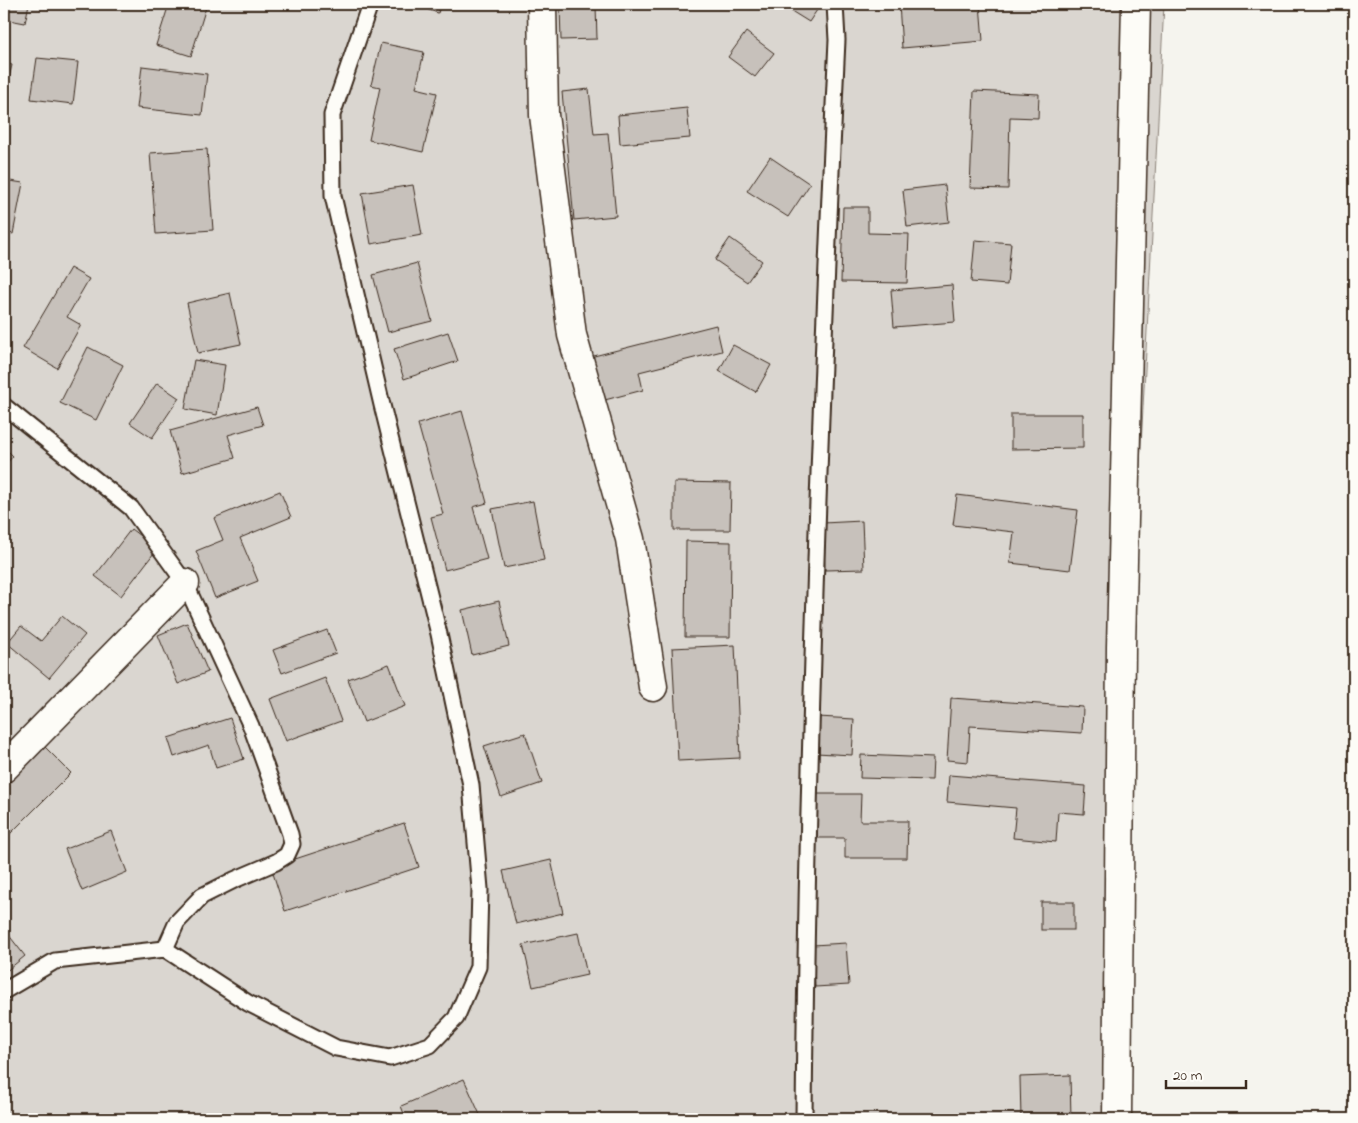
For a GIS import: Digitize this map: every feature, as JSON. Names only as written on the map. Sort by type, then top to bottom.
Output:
[{"type":"street","points":[[542,4],[544,115],[572,335],[630,539],[653,687]]},
{"type":"street","points":[[1117,1119],[1121,647],[1136,4]]},
{"type":"street","points":[[4,768],[185,583]]},
{"type":"lane","points":[[4,991],[55,961],[165,949],[248,1003],[336,1048],[390,1058],[430,1045],[456,1018],[478,967],[480,889],[471,785],[440,634],[382,405],[333,196],[332,115],[370,4]]},
{"type":"lane","points":[[804,1119],[806,902],[822,357],[837,40],[835,4]]},
{"type":"lane","points":[[4,406],[132,508],[185,583],[251,726],[290,834],[292,844],[286,855],[276,862],[202,896],[177,922],[165,949]]},
{"type":"shaded area","points":[[4,4],[1164,4],[1106,1119],[4,1119]]},
{"type":"building","points":[[4,4],[29,4],[25,23],[4,19]]},
{"type":"building","points":[[169,4],[207,4],[191,56],[156,45]]},
{"type":"building","points":[[411,4],[441,4],[438,13]]},
{"type":"building","points":[[780,4],[821,4],[809,22]]},
{"type":"building","points":[[899,4],[980,4],[983,41],[902,48]]},
{"type":"building","points":[[596,6],[597,39],[561,40],[560,7]]},
{"type":"building","points":[[746,32],[774,53],[755,77],[728,57]]},
{"type":"building","points":[[381,43],[424,52],[416,88],[437,93],[423,152],[369,140],[380,87],[371,85]]},
{"type":"building","points":[[37,58],[78,62],[73,104],[31,99]]},
{"type":"building","points":[[4,63],[12,65],[4,99]]},
{"type":"building","points":[[142,66],[207,74],[202,115],[137,108]]},
{"type":"building","points":[[589,89],[594,134],[608,133],[616,216],[574,220],[562,92]]},
{"type":"building","points":[[974,91],[1039,94],[1038,118],[1010,117],[1008,189],[970,188]]},
{"type":"building","points":[[687,108],[690,138],[620,144],[618,115]]},
{"type":"building","points":[[207,149],[213,230],[156,234],[150,153]]},
{"type":"building","points":[[770,157],[810,184],[788,217],[747,191]]},
{"type":"building","points":[[4,180],[23,183],[13,234],[4,232]]},
{"type":"building","points":[[413,185],[422,235],[371,244],[362,193]]},
{"type":"building","points":[[945,185],[949,222],[907,227],[903,190]]},
{"type":"building","points":[[843,207],[868,207],[868,233],[909,234],[907,283],[841,282]]},
{"type":"building","points":[[730,238],[762,261],[747,282],[715,260]]},
{"type":"building","points":[[975,240],[1011,243],[1007,285],[971,282]]},
{"type":"building","points":[[4,257],[10,261],[4,271]]},
{"type":"building","points":[[417,263],[432,321],[388,332],[373,275]]},
{"type":"building","points":[[70,268],[89,279],[67,317],[81,325],[57,368],[23,348]]},
{"type":"building","points":[[952,285],[955,322],[894,327],[891,290]]},
{"type":"building","points":[[230,293],[241,344],[198,353],[187,303]]},
{"type":"building","points":[[716,325],[722,351],[639,372],[643,390],[601,401],[590,357]]},
{"type":"building","points":[[448,332],[458,361],[404,379],[394,349]]},
{"type":"building","points":[[733,345],[771,365],[756,392],[719,371]]},
{"type":"building","points":[[88,347],[123,365],[96,420],[60,403]]},
{"type":"building","points":[[194,360],[225,365],[217,415],[185,409]]},
{"type":"building","points":[[157,383],[179,398],[152,438],[130,423]]},
{"type":"building","points":[[257,407],[263,425],[228,435],[235,458],[182,473],[170,431]]},
{"type":"building","points":[[462,411],[487,503],[473,507],[487,559],[445,570],[431,517],[443,514],[418,424]]},
{"type":"building","points":[[1011,414],[1083,414],[1083,448],[1011,449]]},
{"type":"building","points":[[4,447],[13,456],[4,466]]},
{"type":"building","points":[[674,482],[731,483],[730,530],[674,530]]},
{"type":"building","points":[[280,491],[291,517],[240,538],[258,581],[215,598],[196,551],[223,540],[214,518]]},
{"type":"building","points":[[957,495],[1078,510],[1070,570],[1010,563],[1014,532],[953,525]]},
{"type":"building","points":[[533,501],[544,560],[504,568],[492,509]]},
{"type":"building","points":[[862,521],[864,569],[825,570],[823,523]]},
{"type":"building","points":[[131,529],[157,549],[121,596],[95,576]]},
{"type":"building","points":[[686,541],[731,542],[730,637],[685,637]]},
{"type":"building","points":[[499,601],[509,646],[472,655],[462,610]]},
{"type":"building","points":[[62,616],[85,635],[49,678],[7,643],[21,626],[41,641]]},
{"type":"building","points":[[187,623],[208,672],[178,684],[158,635]]},
{"type":"building","points":[[327,630],[336,653],[282,673],[273,650]]},
{"type":"building","points":[[735,645],[740,758],[678,761],[672,648]]},
{"type":"building","points":[[389,664],[405,706],[364,722],[348,679]]},
{"type":"building","points":[[325,678],[341,721],[286,741],[270,699]]},
{"type":"building","points":[[951,698],[1083,707],[1082,733],[970,726],[968,762],[947,760]]},
{"type":"building","points":[[818,717],[854,719],[852,755],[816,753]]},
{"type":"building","points":[[230,718],[244,759],[216,768],[209,745],[174,757],[168,738]]},
{"type":"building","points":[[525,733],[542,783],[501,797],[484,746]]},
{"type":"building","points":[[39,741],[71,773],[4,840],[4,776]]},
{"type":"building","points":[[861,755],[933,758],[932,780],[860,778]]},
{"type":"building","points":[[949,775],[1086,786],[1084,814],[1058,812],[1056,842],[1013,838],[1016,808],[947,802]]},
{"type":"building","points":[[817,794],[861,794],[860,821],[908,821],[907,858],[845,858],[845,838],[817,838]]},
{"type":"building","points":[[404,823],[419,867],[285,911],[271,867]]},
{"type":"building","points":[[111,831],[127,872],[82,891],[65,849]]},
{"type":"building","points":[[551,860],[563,913],[516,924],[503,871]]},
{"type":"building","points":[[1041,902],[1074,902],[1074,930],[1041,930]]},
{"type":"building","points":[[4,929],[25,956],[4,973]]},
{"type":"building","points":[[578,933],[587,975],[533,987],[523,945]]},
{"type":"building","points":[[846,943],[849,985],[815,987],[813,945]]},
{"type":"building","points":[[1070,1075],[1071,1119],[1021,1119],[1020,1077]]},
{"type":"building","points":[[464,1079],[481,1117],[476,1119],[406,1119],[401,1106]]}]
